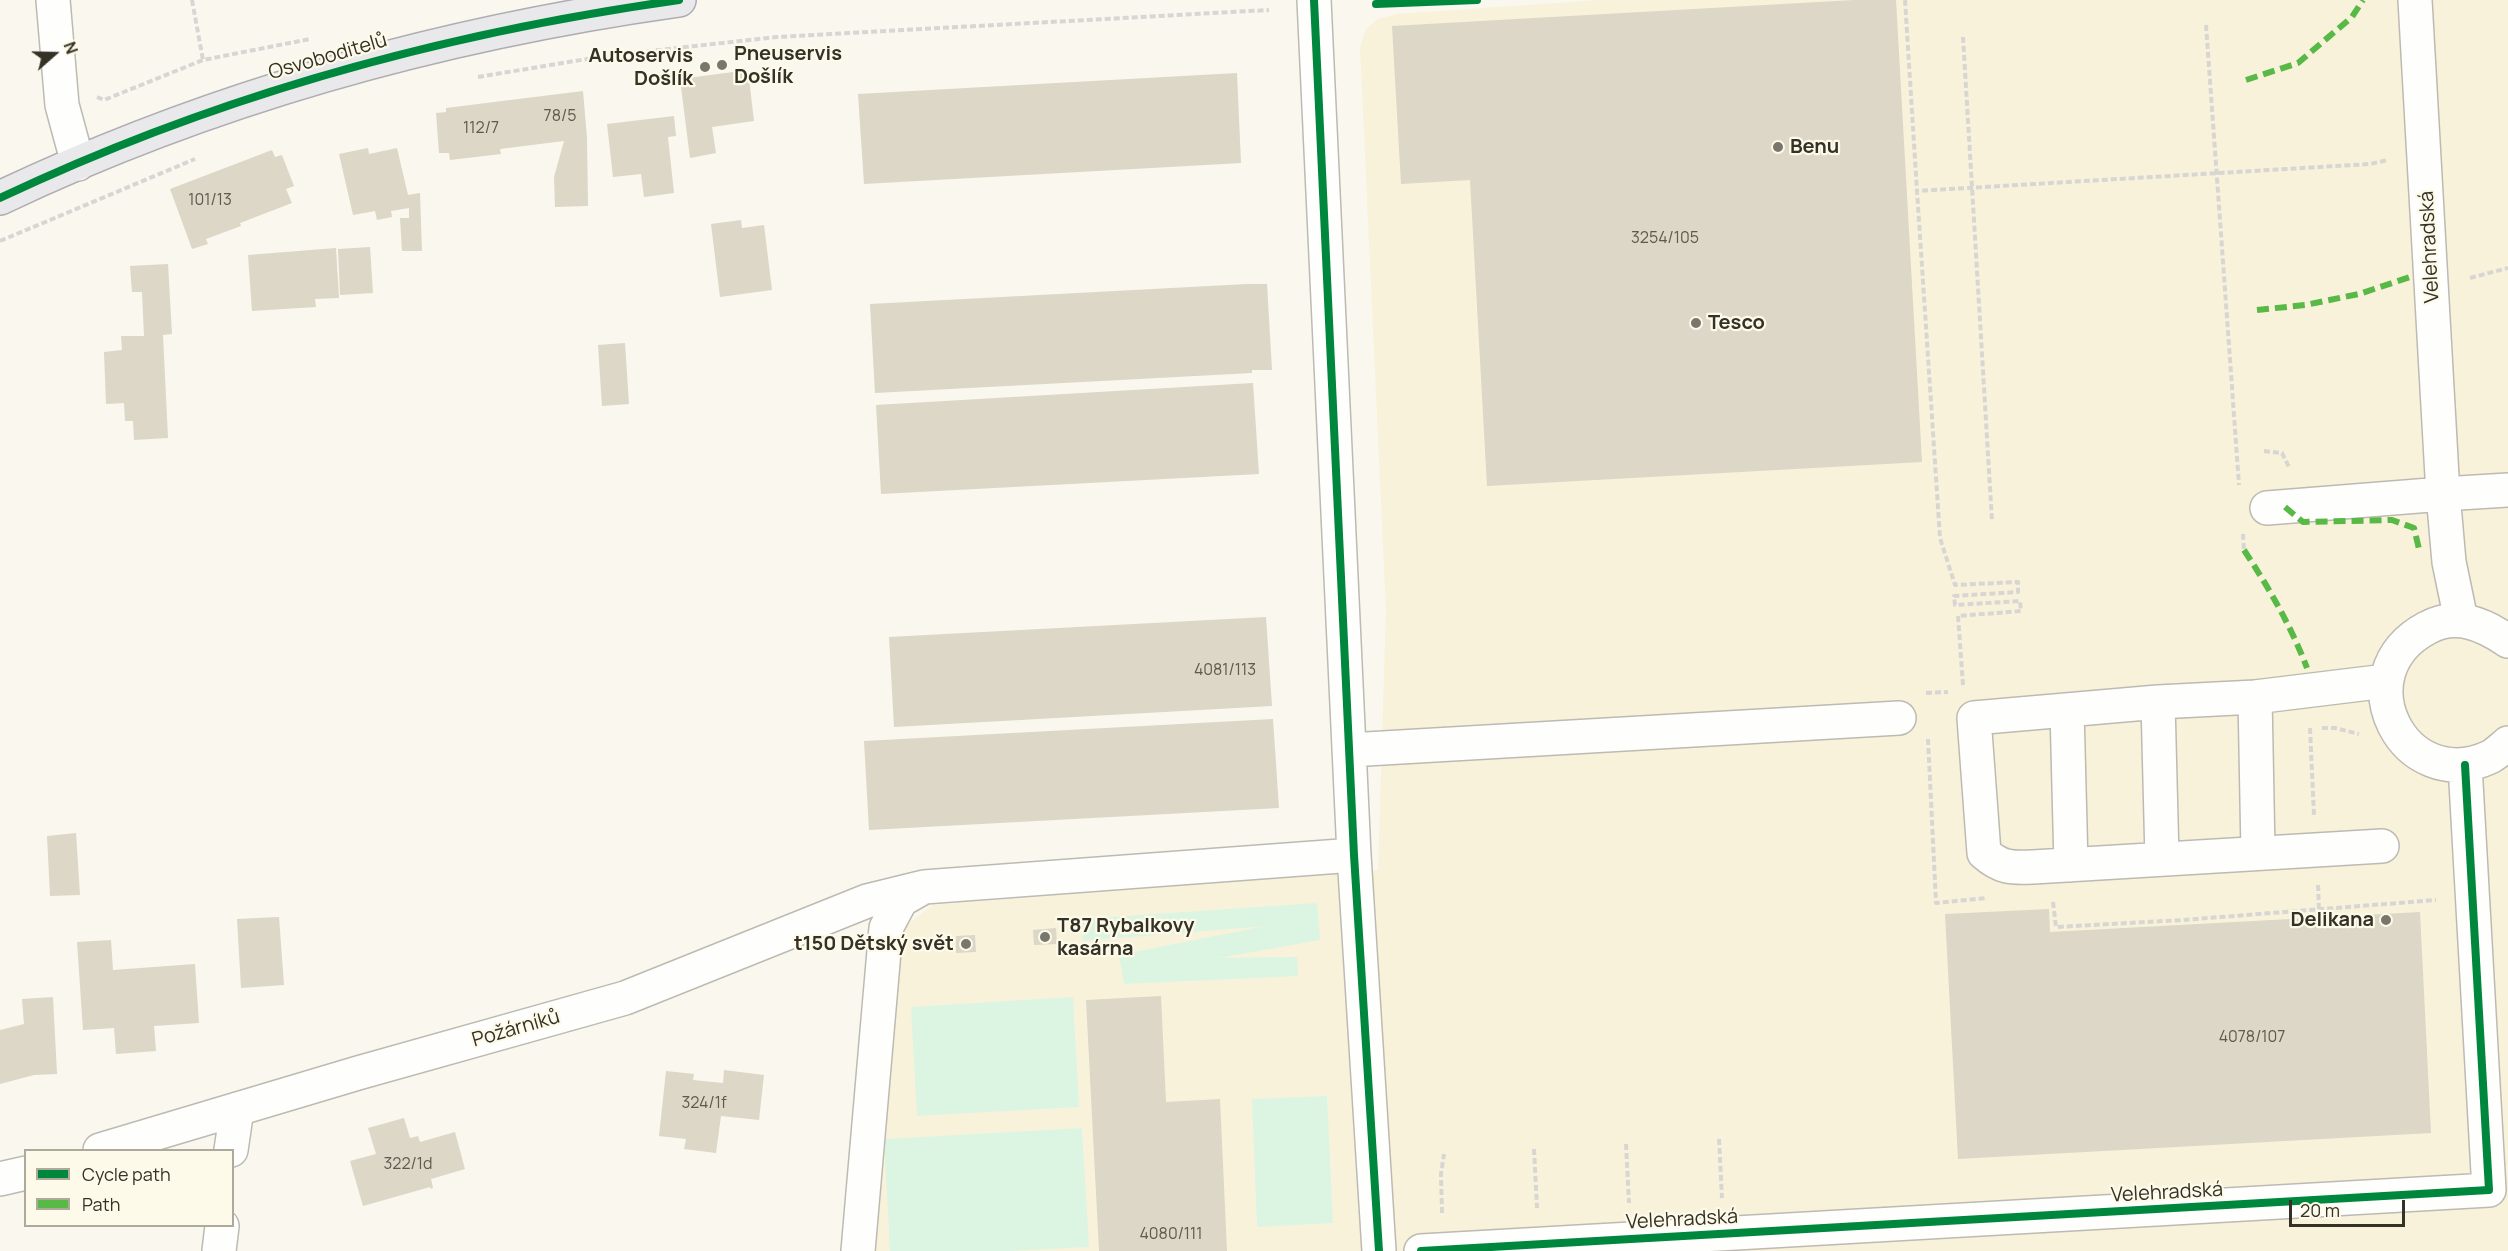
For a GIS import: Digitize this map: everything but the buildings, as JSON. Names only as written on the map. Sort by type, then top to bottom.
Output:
[{"type":"main road","name":"Osvoboditelů","points":[[0,198],[78,164],[250,97],[406,52],[573,16],[680,0]]},
{"type":"street","points":[[53,0],[62,105],[78,164]]},
{"type":"street","points":[[1314,0],[1354,855],[1379,1251]]},
{"type":"street","name":"Velehradská","points":[[2415,0],[2449,562],[2461,620]]},
{"type":"street","points":[[2267,508],[2508,490]]},
{"type":"street","points":[[2508,641],[2486,626],[2461,620],[2435,624],[2412,636],[2394,656],[2386,681],[2386,707],[2396,732],[2415,751],[2438,763],[2464,765],[2491,757],[2508,743]]},
{"type":"street","points":[[2382,846],[2013,868],[1996,864],[1984,853],[1974,718],[2158,702],[2255,697],[2386,681]]},
{"type":"street","points":[[2255,697],[2258,853]]},
{"type":"street","points":[[2158,702],[2162,859]]},
{"type":"street","points":[[2067,710],[2071,865]]},
{"type":"street","points":[[1349,750],[1918,717]]},
{"type":"street","name":"Velehradská","points":[[1421,1251],[2499,1190],[2464,765]]},
{"type":"street","name":"Požárníků","points":[[103,1149],[626,998],[867,901],[924,887],[1354,855]]},
{"type":"street","points":[[858,1251],[886,928],[901,900],[924,887]]},
{"type":"street","points":[[231,1149],[237,1109]]},
{"type":"street","points":[[0,1179],[24,1173]]},
{"type":"street","points":[[219,1251],[222,1227]]},
{"type":"path","points":[[192,0],[203,60]]},
{"type":"path","points":[[1905,0],[1940,538],[1955,585],[2018,582],[2018,592],[1954,596],[1955,605],[2020,601],[2020,611],[1958,616],[1964,692]]},
{"type":"path","points":[[466,79],[605,56],[776,37],[1269,10]]},
{"type":"path","points":[[2206,25],[2239,488]]},
{"type":"path","points":[[1963,37],[1992,521]]},
{"type":"path","points":[[104,100],[203,60],[235,55]]},
{"type":"path","points":[[0,241],[198,158]]},
{"type":"path","points":[[1917,191],[2370,164],[2395,158]]},
{"type":"path","points":[[2470,278],[2508,268]]},
{"type":"path","points":[[2264,452],[2282,453],[2290,469],[2296,472]]},
{"type":"path","points":[[2242,530],[2244,550]]},
{"type":"path","points":[[1954,692],[1925,693],[1918,717],[1936,903],[1994,897]]},
{"type":"path","points":[[2052,891],[2056,927],[2183,920],[2438,900]]},
{"type":"path","points":[[1719,1139],[1723,1207]]},
{"type":"path","points":[[1626,1144],[1629,1212]]},
{"type":"path","points":[[1534,1149],[1537,1218]]},
{"type":"shaded area","points":[[1600,0],[2508,0],[2508,1251],[873,1251],[901,929],[933,905],[1378,870],[1386,611],[1360,47],[1366,29],[1378,19],[1396,14]]},
{"type":"green space","points":[[1317,903],[1320,940],[1219,958],[1297,957],[1298,976],[1124,984],[1119,955],[1266,926],[1083,941],[1082,919]]},
{"type":"green space","points":[[1073,997],[1079,1107],[917,1116],[911,1007]]},
{"type":"green space","points":[[1327,1096],[1333,1223],[1257,1227],[1252,1099]]},
{"type":"green space","points":[[1082,1128],[1089,1247],[1009,1251],[890,1251],[884,1139]]},
{"type":"marked path","points":[[2246,80],[2298,63],[2352,17],[2363,0]]},
{"type":"marked path","points":[[2257,310],[2305,305],[2359,294],[2410,277]]},
{"type":"marked path","points":[[2285,507],[2303,522],[2392,520],[2414,528],[2419,549]]},
{"type":"marked path","points":[[2244,550],[2279,608],[2307,668]]},
{"type":"cycle path","points":[[0,198],[164,129],[247,99],[332,73],[418,50],[504,31],[679,0]]},
{"type":"cycle path","points":[[1314,0],[1354,855],[1379,1251]]},
{"type":"cycle path","points":[[1376,4],[1477,0]]},
{"type":"cycle path","points":[[1421,1251],[2489,1190],[2465,765]]},
{"type":"place","name":"Pneuservis Došlík","points":[[722,65]]},
{"type":"place","name":"Autoservis Došlík","points":[[705,67]]},
{"type":"place","name":"Benu","points":[[1778,147]]},
{"type":"place","name":"Tesco","points":[[1696,323]]},
{"type":"place","name":"Delikana","points":[[2386,920]]},
{"type":"place","name":"T87 Rybalkovy kasárna","points":[[1045,937]]},
{"type":"place","name":"t150 Dětský svět","points":[[966,944]]}]
